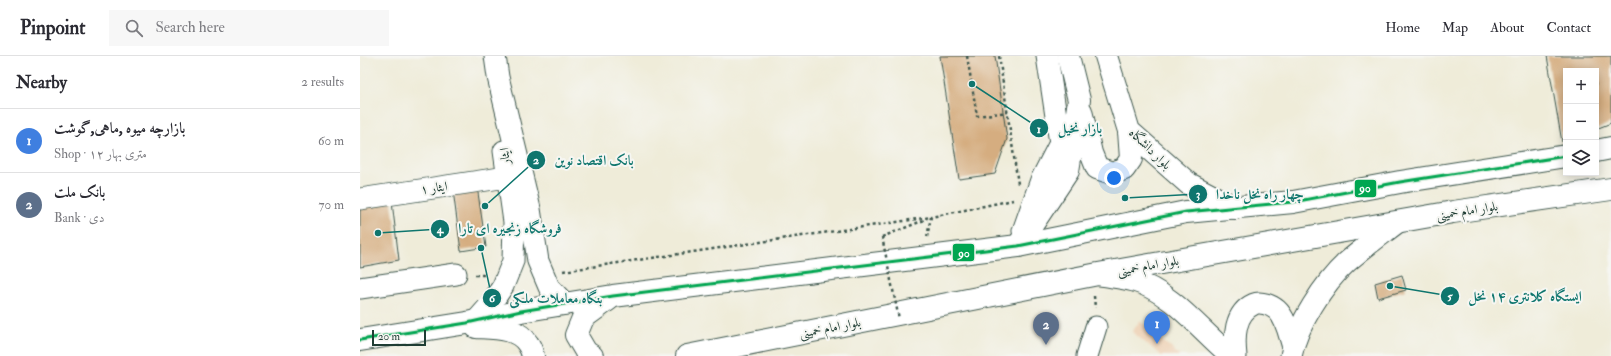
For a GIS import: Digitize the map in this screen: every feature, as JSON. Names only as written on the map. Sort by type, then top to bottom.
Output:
[{"type":"main road","points":[[1068,56],[1092,153],[1098,168],[1112,173],[1124,169],[1131,159],[1129,131]]},
{"type":"main road","name":"بلوار دانشگاه","points":[[1106,56],[1129,131],[1189,184],[1236,208]]},
{"type":"main road","points":[[1018,246],[1068,171],[1079,100]]},
{"type":"main road","points":[[1599,150],[1611,148]]},
{"type":"main road","points":[[360,340],[613,296],[1018,246],[1186,212],[1293,202],[1400,182],[1563,156]]},
{"type":"main road","name":"بلوار امام خمینی","points":[[686,356],[1096,275],[1398,222],[1611,189]]},
{"type":"main road","points":[[592,356],[586,352],[576,335],[583,318],[613,296]]},
{"type":"main road","points":[[450,325],[499,328],[519,334],[528,344],[533,356]]},
{"type":"street","name":"ایثار","points":[[494,56],[530,208],[538,261],[548,287],[565,304]]},
{"type":"street","points":[[1018,246],[1041,180],[1060,143],[1047,56]]},
{"type":"street","name":"ایثار","points":[[477,320],[491,304],[503,286],[513,261],[514,222],[504,157],[498,77]]},
{"type":"street","name":"ایثار ۱","points":[[360,199],[507,177]]},
{"type":"street","points":[[1292,351],[1305,319],[1326,286],[1346,263],[1398,222]]},
{"type":"street","points":[[360,288],[456,274]]},
{"type":"street","points":[[1096,275],[1134,281],[1156,291],[1170,300],[1231,356]]},
{"type":"street","points":[[1236,356],[1235,340],[1240,316],[1247,307],[1257,302],[1268,304],[1277,310],[1285,324],[1292,351]]},
{"type":"street","points":[[1087,356],[1096,327]]},
{"type":"path","points":[[967,56],[976,116],[1008,112]]},
{"type":"path","points":[[999,56],[1020,192]]},
{"type":"path","points":[[543,273],[931,217],[1021,199],[1041,180]]},
{"type":"path","points":[[899,319],[882,237],[931,217]]},
{"type":"path","points":[[923,258],[931,217]]},
{"type":"path","points":[[456,274],[507,276]]},
{"type":"path","points":[[1096,275],[1096,327]]},
{"type":"shaded area","points":[[1140,321],[1180,356],[1162,356],[1132,332]]},
{"type":"building","points":[[940,56],[995,56],[1007,139],[995,174],[959,179]]},
{"type":"building","points":[[1547,56],[1611,56],[1611,123],[1599,128],[1599,68],[1563,68],[1562,142]]},
{"type":"building","points":[[474,188],[478,193],[486,247],[461,251],[453,190]]},
{"type":"building","points":[[392,202],[399,260],[360,267],[360,207]]},
{"type":"building","points":[[1402,275],[1406,290],[1378,298],[1375,283]]},
{"type":"transit line","name":"90","points":[[360,340],[467,323],[521,311],[613,296],[1018,246],[1186,212],[1293,202],[1400,182],[1563,156]]},
{"type":"place","name":"بازار نخیل","points":[[972,84]]},
{"type":"place","name":"چهار راه نخل ناخدا","points":[[1125,198]]},
{"type":"place","name":"بانک اقتصاد نوین","points":[[485,206]]},
{"type":"place","name":"فروشگاه زنجیره ای تارا","points":[[378,233]]},
{"type":"place","name":"بنگاه معاملات ملکی","points":[[481,248]]},
{"type":"place","name":"ایستگاه کلانتری ۱۴ نخل","points":[[1390,286]]},
{"type":"place","name":"بازارچه میوه ,ماهی,گوشت","points":[[1157,344]]},
{"type":"place","name":"بانک ملت","points":[[1046,345]]}]
